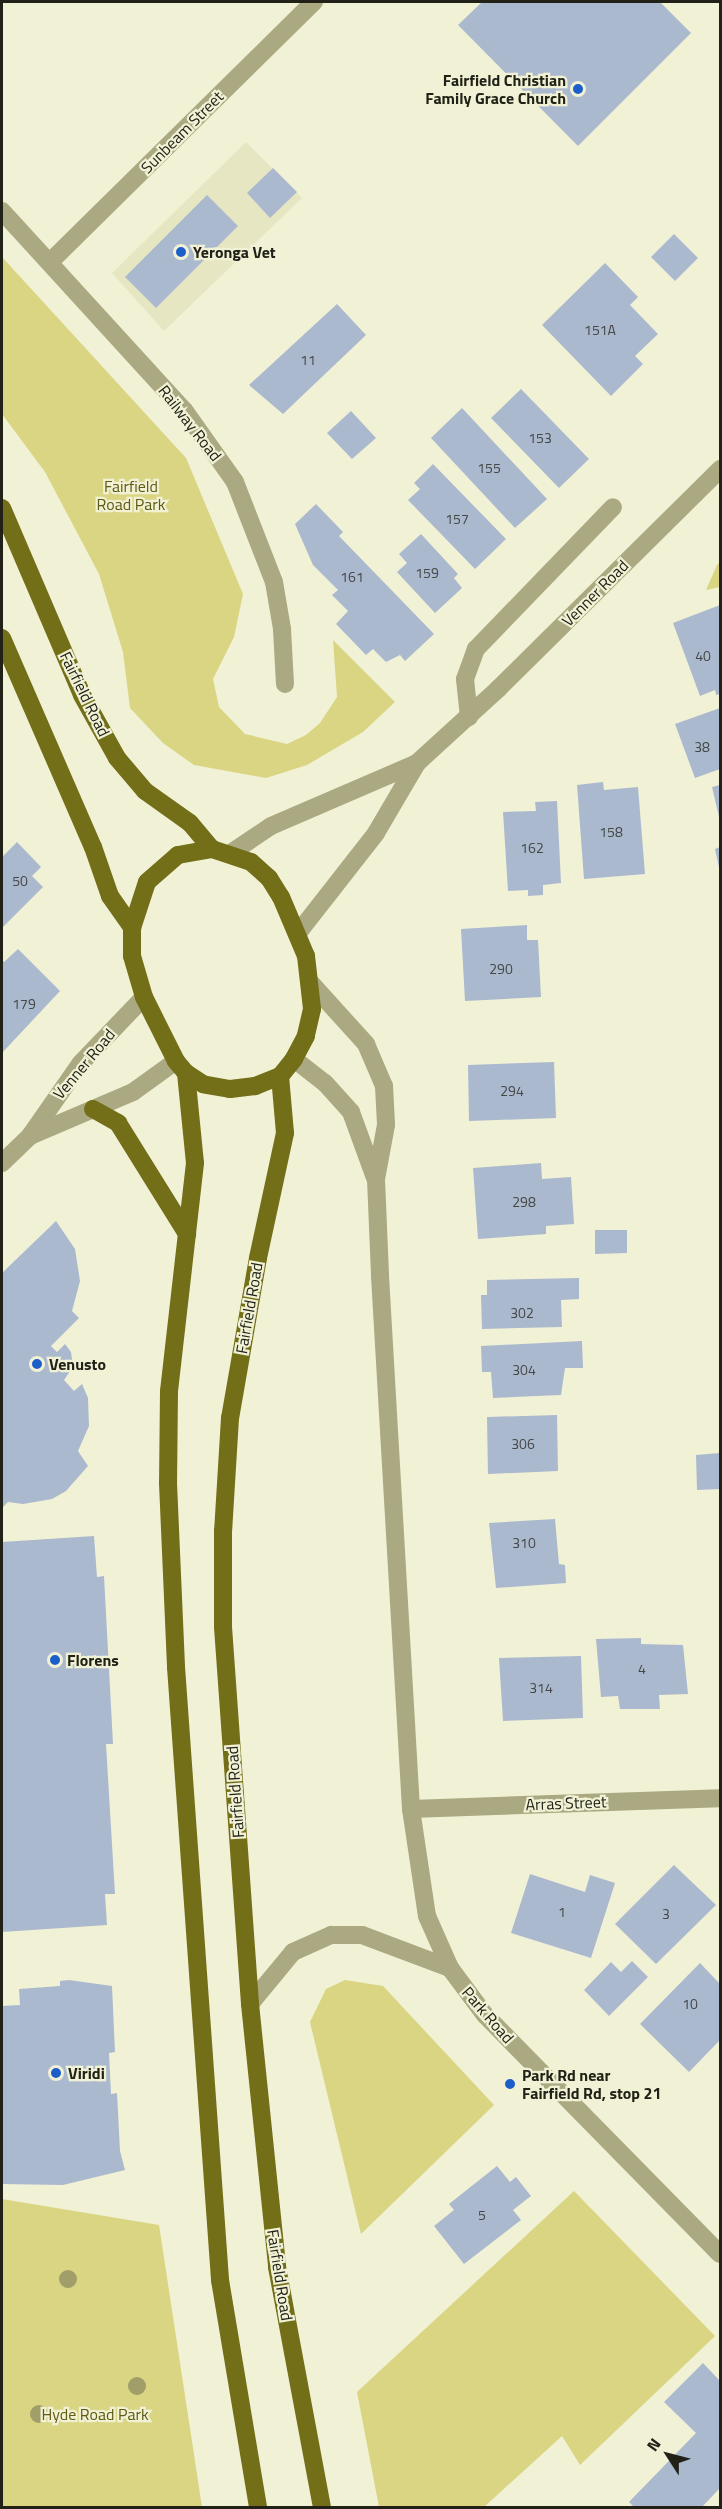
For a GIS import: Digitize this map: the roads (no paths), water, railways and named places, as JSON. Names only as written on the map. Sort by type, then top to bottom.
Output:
[{"type":"main road","name":"Fairfield Road","points":[[2,508],[82,695],[117,758],[145,791],[190,823],[212,849]]},
{"type":"main road","points":[[2,638],[93,847],[110,896],[132,928]]},
{"type":"main road","points":[[181,1067],[203,1084],[230,1089],[255,1086],[280,1076],[294,1059],[312,1009],[310,982],[298,933],[269,878],[251,862],[231,853],[212,849],[178,855],[161,867],[147,882],[132,928],[132,956],[144,997],[181,1067],[195,1163],[169,1391],[168,1483],[176,1667],[220,2280],[258,2508]]},
{"type":"main road","name":"Fairfield Road","points":[[280,1076],[285,1133],[258,1258],[230,1418],[223,1531],[223,1627],[250,2004],[277,2267],[322,2508]]},
{"type":"main road","points":[[93,1110],[118,1124],[187,1234]]},
{"type":"street","name":"Sunbeam Street","points":[[50,262],[314,2]]},
{"type":"street","name":"Railway Road","points":[[2,212],[184,410],[235,482],[274,582],[285,684]]},
{"type":"street","name":"Venner Road","points":[[298,933],[376,832],[417,764],[469,717],[720,469]]},
{"type":"street","points":[[469,717],[465,679],[476,649],[613,507]]},
{"type":"street","name":"Venner Road","points":[[231,853],[271,826],[417,764]]},
{"type":"street","points":[[310,982],[349,1022],[377,1062],[384,1086],[386,1125],[376,1179],[411,1809]]},
{"type":"street","name":"Venner Road","points":[[2,1163],[30,1136],[81,1063],[144,997]]},
{"type":"street","points":[[294,1059],[325,1083],[351,1112],[376,1179]]},
{"type":"street","name":"Venner Road","points":[[30,1136],[133,1092],[181,1067]]},
{"type":"street","name":"Arras Street","points":[[411,1809],[720,1798]]},
{"type":"street","name":"Park Road","points":[[411,1809],[420,1888],[437,1943],[450,1968],[497,2028],[720,2254]]},
{"type":"street","points":[[250,2004],[293,1952],[331,1935],[362,1935],[450,1968]]},
{"type":"place","name":"Fairfield Christian Family Grace Church","points":[[578,89]]},
{"type":"place","name":"Yeronga Vet","points":[[181,252]]},
{"type":"place","name":"Venusto","points":[[37,1364]]},
{"type":"place","name":"Florens","points":[[55,1660]]},
{"type":"place","name":"Viridi","points":[[56,2073]]},
{"type":"place","name":"Park Rd near Fairfield Rd, stop 21","points":[[510,2084]]},
{"type":"park label","name":"Fairfield Road Park","points":[[131,495]]},
{"type":"park label","name":"Hyde Road Park","points":[[95,2414]]}]
